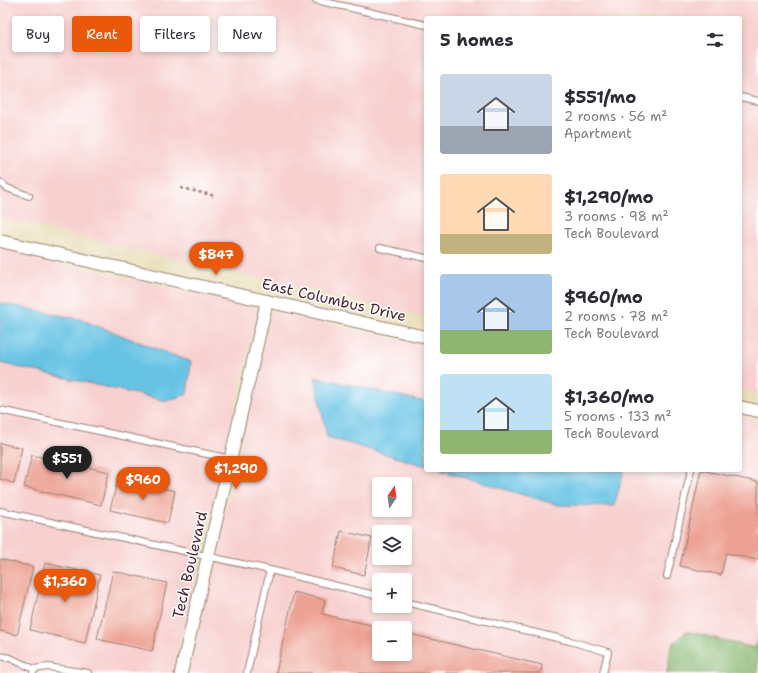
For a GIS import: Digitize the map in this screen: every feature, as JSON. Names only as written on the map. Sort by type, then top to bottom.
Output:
[{"type":"street","name":"East Columbus Drive","points":[[0,241],[424,337]]},
{"type":"street","name":"Tech Boulevard","points":[[182,673],[267,301]]},
{"type":"street","points":[[742,407],[758,411]]},
{"type":"lane","points":[[316,0],[424,25]]},
{"type":"lane","points":[[742,97],[758,101]]},
{"type":"lane","points":[[0,182],[7,188],[29,196]]},
{"type":"lane","points":[[380,248],[424,258]]},
{"type":"lane","points":[[0,410],[231,459]]},
{"type":"lane","points":[[667,576],[691,472]]},
{"type":"lane","points":[[0,511],[208,556],[372,594]]},
{"type":"lane","points":[[247,673],[270,570]]},
{"type":"lane","points":[[412,604],[570,641],[608,652],[604,673]]},
{"type":"lane","points":[[0,656],[10,658],[34,671],[48,667],[88,673]]},
{"type":"path","points":[[181,188],[216,196]]},
{"type":"shaded area","points":[[0,0],[758,0],[758,394],[742,390],[742,16],[424,16],[424,317],[0,218]]},
{"type":"shaded area","points":[[0,249],[258,308],[174,673],[0,673],[0,363],[167,401],[191,362],[79,319],[0,303]]},
{"type":"shaded area","points":[[272,311],[424,346],[424,402],[316,377],[424,464],[424,472],[446,472],[558,505],[614,506],[623,472],[742,472],[742,416],[758,420],[758,638],[756,648],[686,631],[671,646],[667,673],[189,673]]},
{"type":"green space","points":[[686,631],[755,648],[758,638],[758,673],[667,673],[671,646]]},
{"type":"water","points":[[0,303],[79,319],[191,362],[187,394],[167,401],[0,363]]},
{"type":"water","points":[[315,377],[424,402],[424,465],[327,437]]},
{"type":"water","points":[[446,472],[623,472],[614,506],[558,505]]},
{"type":"building","points":[[0,443],[22,448],[14,483],[0,479]]},
{"type":"building","points":[[32,455],[109,472],[101,505],[24,487]]},
{"type":"building","points":[[701,472],[710,472],[758,482],[757,560],[726,553],[721,575],[680,566]]},
{"type":"building","points":[[118,478],[175,491],[168,523],[110,510]]},
{"type":"building","points":[[341,531],[372,538],[364,575],[333,568]]},
{"type":"building","points":[[0,559],[33,567],[17,635],[0,631]]},
{"type":"building","points":[[45,563],[100,575],[85,643],[30,630]]},
{"type":"building","points":[[113,571],[167,583],[152,651],[97,639]]},
{"type":"building","points":[[294,592],[325,600],[322,614],[372,625],[372,661],[412,661],[412,635],[542,665],[541,673],[276,673]]}]
